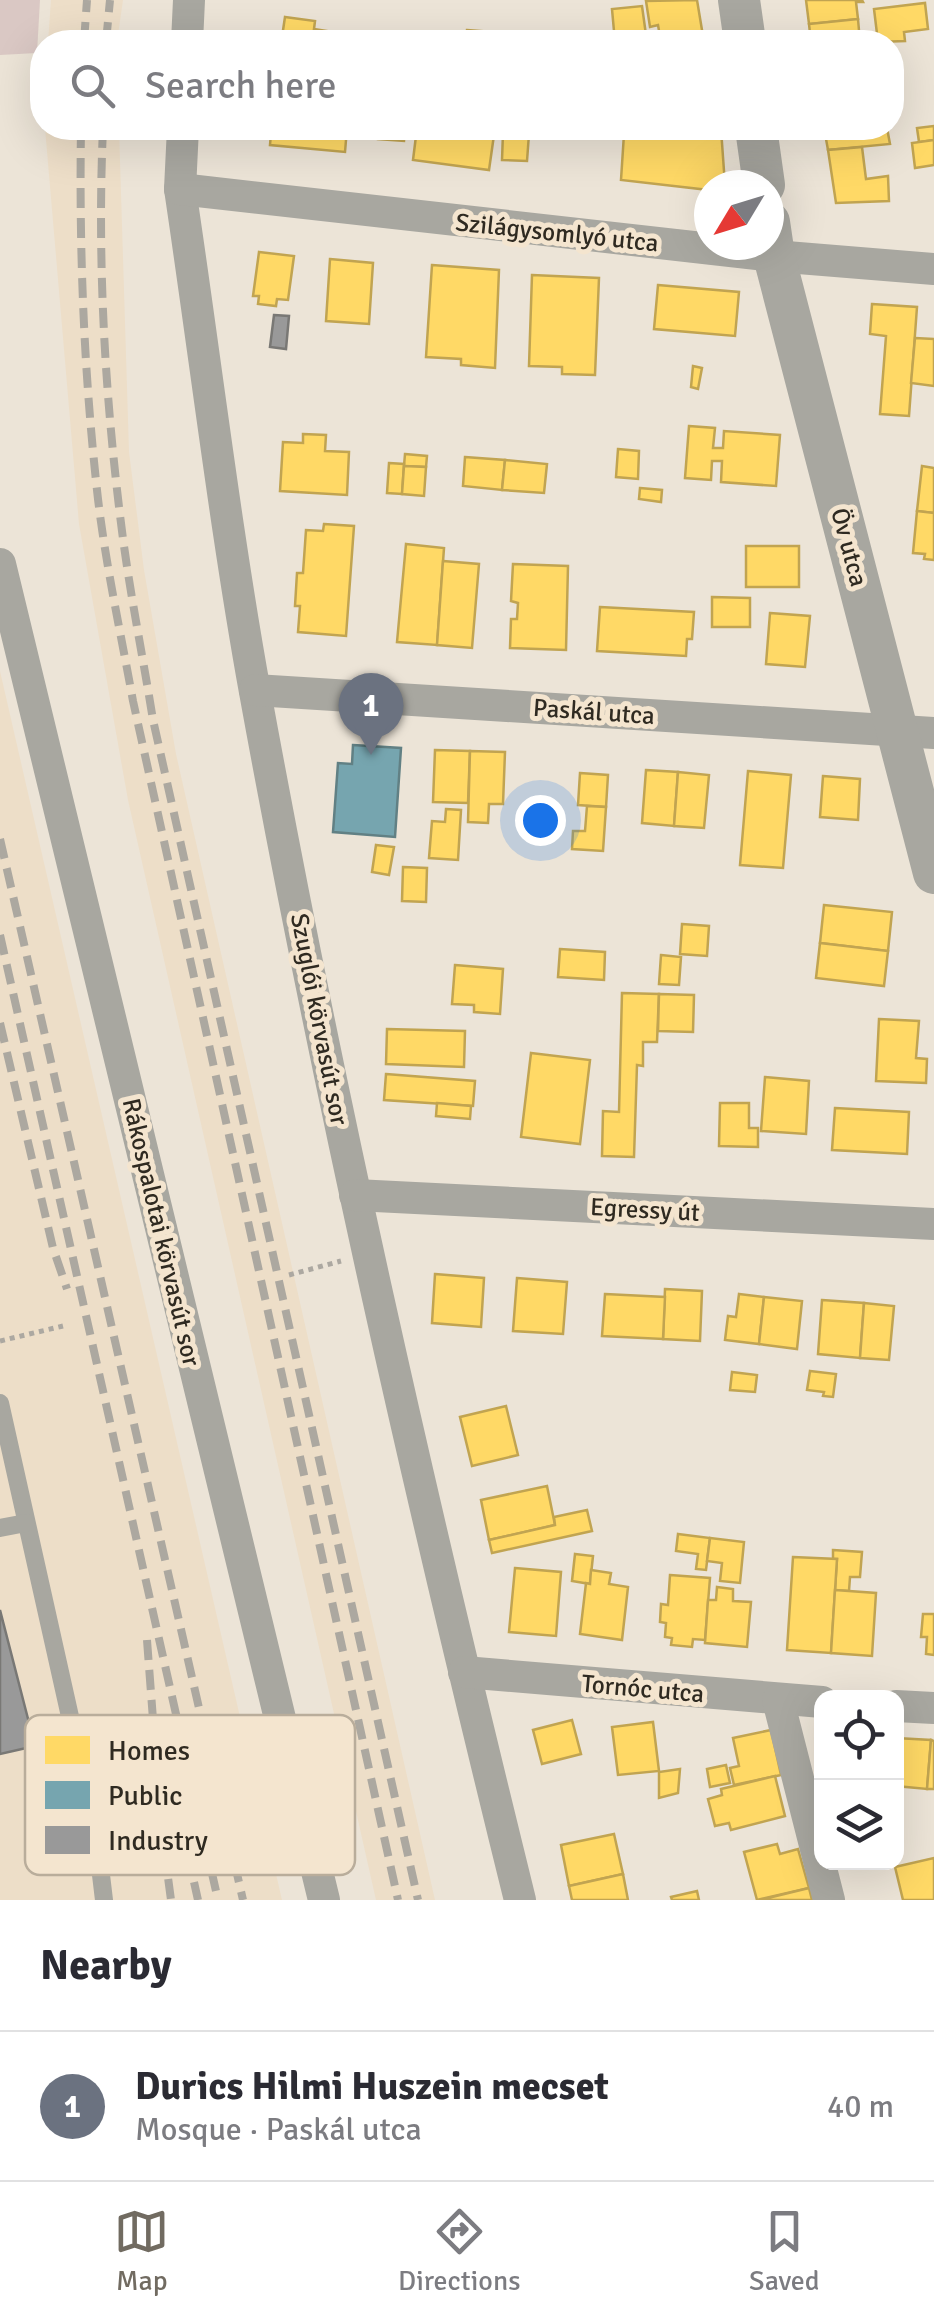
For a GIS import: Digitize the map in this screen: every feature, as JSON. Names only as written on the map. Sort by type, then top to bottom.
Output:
[{"type":"street","points":[[189,30],[190,0]]},
{"type":"street","points":[[739,0],[743,30]]},
{"type":"street","name":"Szuglói körvasút sor","points":[[182,140],[180,189],[255,690],[356,1195],[520,1900]]},
{"type":"street","points":[[758,140],[762,170]]},
{"type":"street","name":"Szilágysomlyó utca","points":[[180,189],[694,232]]},
{"type":"street","name":"Szilágysomlyó utca","points":[[784,241],[934,269]]},
{"type":"street","name":"Öv utca","points":[[777,260],[916,731],[934,872]]},
{"type":"street","name":"Rákospalotai körvasút sor","points":[[0,564],[279,1715]]},
{"type":"street","name":"Paskál utca","points":[[255,690],[916,731]]},
{"type":"street","name":"Egressy út","points":[[356,1195],[934,1224]]},
{"type":"street","name":"Tornóc utca","points":[[464,1672],[814,1702]]},
{"type":"street","points":[[778,1700],[830,1900]]},
{"type":"street","points":[[904,1706],[934,1708]]},
{"type":"street","name":"Rákospalotai körvasút sor","points":[[318,1875],[324,1900]]},
{"type":"lane","points":[[0,1403],[5,1455],[26,1522],[69,1715]]},
{"type":"lane","points":[[0,1528],[26,1522]]},
{"type":"lane","points":[[101,1875],[104,1900]]},
{"type":"path","points":[[289,1275],[316,1268]]},
{"type":"path","points":[[0,1341],[62,1326]]},
{"type":"shaded area","points":[[0,0],[40,0],[38,30],[30,30],[30,53],[0,55]]},
{"type":"shaded area","points":[[51,0],[123,0],[119,30],[49,30]]},
{"type":"shaded area","points":[[46,140],[119,140],[129,452],[144,570],[176,754],[435,1900],[376,1900],[355,1807],[355,1715],[334,1715],[128,800],[79,524]]},
{"type":"shaded area","points":[[0,671],[240,1715],[25,1715],[25,1875],[276,1875],[282,1900],[0,1900]]},
{"type":"building: Homes","points":[[697,0],[702,30],[650,27],[646,1]]},
{"type":"building: Homes","points":[[806,0],[863,2],[856,2],[858,19],[809,24]]},
{"type":"building: Homes","points":[[925,3],[928,29],[877,30],[874,9]]},
{"type":"building: Homes","points":[[642,6],[645,30],[614,30],[612,9]]},
{"type":"building: Homes","points":[[285,17],[315,21],[314,29],[320,30],[283,30]]},
{"type":"building: Homes","points":[[858,19],[859,30],[810,30],[809,24]]},
{"type":"building: Homes","points":[[934,126],[934,140],[919,142],[917,128]]},
{"type":"building: Homes","points":[[270,140],[346,140],[345,152],[270,145]]},
{"type":"building: Homes","points":[[416,140],[493,140],[489,170],[413,160]]},
{"type":"building: Homes","points":[[503,140],[529,140],[527,161],[502,160]]},
{"type":"building: Homes","points":[[624,140],[722,140],[724,170],[694,170],[694,188],[621,180]]},
{"type":"building: Homes","points":[[826,140],[889,140],[890,144],[828,150]]},
{"type":"building: Homes","points":[[934,140],[934,165],[915,168],[912,143]]},
{"type":"building: Homes","points":[[862,147],[866,179],[888,176],[889,201],[836,203],[828,150]]},
{"type":"building: Homes","points":[[259,252],[294,256],[288,300],[277,299],[276,306],[258,304],[259,296],[253,296]]},
{"type":"building: Homes","points":[[330,259],[373,263],[369,324],[326,321]]},
{"type":"building: Homes","points":[[432,265],[499,270],[495,368],[461,365],[461,359],[426,357]]},
{"type":"building: Homes","points":[[532,275],[599,278],[595,375],[562,374],[562,367],[529,366]]},
{"type":"building: Homes","points":[[658,285],[739,292],[735,336],[654,329]]},
{"type":"building: Homes","points":[[872,304],[917,307],[909,416],[880,414],[886,336],[870,334]]},
{"type":"building: Homes","points":[[915,338],[934,339],[934,386],[911,383]]},
{"type":"building: Homes","points":[[693,366],[702,368],[698,389],[691,387]]},
{"type":"building: Homes","points":[[689,426],[715,428],[713,448],[723,448],[724,431],[780,435],[776,486],[721,482],[722,461],[712,461],[711,480],[685,478]]},
{"type":"building: Homes","points":[[303,434],[326,435],[325,451],[349,452],[347,495],[280,491],[283,442],[303,443]]},
{"type":"building: Homes","points":[[618,449],[639,451],[638,479],[616,477]]},
{"type":"building: Homes","points":[[405,454],[427,456],[426,467],[404,466]]},
{"type":"building: Homes","points":[[465,457],[505,460],[502,490],[463,486]]},
{"type":"building: Homes","points":[[505,460],[547,464],[544,493],[502,490]]},
{"type":"building: Homes","points":[[389,463],[404,464],[402,494],[387,493]]},
{"type":"building: Homes","points":[[404,466],[426,467],[424,496],[402,494]]},
{"type":"building: Homes","points":[[922,466],[934,468],[934,513],[917,511]]},
{"type":"building: Homes","points":[[640,488],[662,490],[661,502],[639,499]]},
{"type":"building: Homes","points":[[917,511],[934,513],[934,560],[913,553]]},
{"type":"building: Homes","points":[[324,524],[354,526],[346,636],[298,632],[297,573],[303,573],[306,530],[323,531]]},
{"type":"building: Homes","points":[[406,544],[444,548],[437,645],[397,642]]},
{"type":"building: Homes","points":[[746,546],[799,546],[799,587],[746,587]]},
{"type":"building: Homes","points":[[443,561],[479,564],[472,648],[437,645]]},
{"type":"building: Homes","points":[[513,564],[568,566],[566,650],[510,648],[511,619],[517,619],[518,603],[511,601]]},
{"type":"building: Homes","points":[[712,597],[750,598],[750,627],[712,627]]},
{"type":"building: Homes","points":[[600,607],[694,612],[686,656],[597,651]]},
{"type":"building: Homes","points":[[770,613],[810,616],[805,667],[766,664]]},
{"type":"building: Homes","points":[[435,750],[470,751],[468,803],[433,802]]},
{"type":"building: Homes","points":[[470,751],[505,752],[503,804],[489,804],[488,823],[468,822]]},
{"type":"building: Homes","points":[[646,770],[678,772],[674,826],[642,823]]},
{"type":"building: Homes","points":[[748,771],[791,775],[783,868],[740,865]]},
{"type":"building: Homes","points":[[678,772],[709,775],[704,828],[674,826]]},
{"type":"building: Homes","points":[[580,773],[608,775],[606,807],[578,805]]},
{"type":"building: Homes","points":[[823,776],[860,779],[858,820],[820,817]]},
{"type":"building: Homes","points":[[587,806],[606,807],[603,851],[572,849],[573,831],[585,831]]},
{"type":"building: Homes","points":[[446,809],[461,810],[458,860],[429,858],[432,821],[445,822]]},
{"type":"building: Homes","points":[[376,845],[394,847],[389,875],[372,872]]},
{"type":"building: Homes","points":[[403,867],[427,868],[426,902],[402,901]]},
{"type":"building: Homes","points":[[824,905],[892,912],[888,951],[820,943]]},
{"type":"building: Homes","points":[[682,924],[709,926],[707,956],[680,954]]},
{"type":"building: Homes","points":[[820,943],[888,951],[884,986],[816,978]]},
{"type":"building: Homes","points":[[560,949],[605,952],[604,980],[558,977]]},
{"type":"building: Homes","points":[[661,955],[681,957],[679,985],[659,984]]},
{"type":"building: Homes","points":[[455,965],[503,969],[500,1014],[474,1012],[474,1005],[452,1004]]},
{"type":"building: Homes","points":[[622,993],[659,994],[657,1042],[643,1042],[643,1066],[637,1065],[634,1157],[602,1156],[603,1111],[619,1112]]},
{"type":"building: Homes","points":[[659,994],[694,995],[693,1032],[658,1031]]},
{"type":"building: Homes","points":[[879,1019],[919,1021],[916,1058],[927,1059],[926,1083],[876,1081]]},
{"type":"building: Homes","points":[[387,1029],[465,1031],[464,1067],[386,1064]]},
{"type":"building: Homes","points":[[531,1053],[590,1060],[580,1144],[521,1137]]},
{"type":"building: Homes","points":[[386,1074],[475,1081],[473,1106],[384,1100]]},
{"type":"building: Homes","points":[[765,1077],[809,1081],[806,1134],[761,1131]]},
{"type":"building: Homes","points":[[437,1103],[471,1106],[470,1119],[436,1116]]},
{"type":"building: Homes","points":[[720,1103],[749,1103],[749,1128],[758,1128],[758,1147],[719,1146]]},
{"type":"building: Homes","points":[[835,1108],[909,1112],[907,1154],[832,1150]]},
{"type":"building: Homes","points":[[435,1274],[484,1278],[481,1327],[432,1323]]},
{"type":"building: Homes","points":[[517,1278],[567,1282],[563,1334],[513,1331]]},
{"type":"building: Homes","points":[[665,1289],[702,1291],[700,1341],[663,1339]]},
{"type":"building: Homes","points":[[605,1294],[665,1297],[663,1339],[602,1336]]},
{"type":"building: Homes","points":[[739,1294],[764,1297],[759,1344],[725,1340],[728,1316],[736,1317]]},
{"type":"building: Homes","points":[[764,1297],[802,1301],[797,1349],[759,1344]]},
{"type":"building: Homes","points":[[822,1300],[864,1303],[860,1358],[818,1354]]},
{"type":"building: Homes","points":[[864,1303],[894,1306],[889,1360],[860,1358]]},
{"type":"building: Homes","points":[[810,1371],[836,1374],[833,1397],[807,1390]]},
{"type":"building: Homes","points":[[732,1372],[757,1375],[755,1392],[730,1390]]},
{"type":"building: Homes","points":[[506,1406],[518,1455],[472,1466],[460,1417]]},
{"type":"building: Homes","points":[[547,1486],[555,1525],[489,1540],[481,1500]]},
{"type":"building: Homes","points":[[587,1510],[592,1531],[492,1553],[489,1540],[555,1525],[554,1517]]},
{"type":"building: Homes","points":[[678,1534],[710,1538],[706,1570],[696,1569],[698,1554],[676,1551]]},
{"type":"building: Homes","points":[[710,1538],[744,1542],[740,1583],[720,1581],[722,1563],[707,1561]]},
{"type":"building: Homes","points":[[833,1550],[862,1552],[860,1577],[850,1577],[849,1591],[835,1590],[837,1559],[833,1559]]},
{"type":"building: Homes","points":[[575,1554],[593,1556],[590,1584],[572,1581]]},
{"type":"building: Homes","points":[[793,1557],[837,1559],[831,1653],[787,1650]]},
{"type":"building: Homes","points":[[515,1568],[561,1572],[556,1636],[509,1632]]},
{"type":"building: Homes","points":[[591,1570],[611,1573],[609,1584],[628,1587],[622,1640],[580,1634]]},
{"type":"building: Homes","points":[[670,1575],[710,1578],[705,1640],[693,1639],[692,1647],[671,1645],[672,1638],[665,1637],[666,1623],[660,1622],[661,1604],[668,1605]]},
{"type":"building: Homes","points":[[717,1587],[733,1589],[733,1601],[751,1602],[747,1647],[705,1643],[708,1600],[716,1600]]},
{"type":"building: Homes","points":[[835,1590],[876,1593],[872,1656],[831,1653]]},
{"type":"building: Homes","points":[[923,1614],[934,1614],[934,1655],[926,1654],[927,1637],[921,1637]]},
{"type":"building: Homes","points":[[572,1720],[581,1754],[542,1764],[533,1730]]},
{"type":"building: Homes","points":[[653,1722],[659,1771],[618,1775],[612,1727]]},
{"type":"building: Homes","points":[[771,1730],[781,1775],[734,1785],[730,1768],[739,1766],[733,1738]]},
{"type":"building: Homes","points":[[904,1738],[931,1740],[927,1789],[904,1787]]},
{"type":"building: Homes","points":[[931,1740],[934,1789],[927,1789]]},
{"type":"building: Homes","points":[[726,1765],[730,1783],[710,1787],[707,1769]]},
{"type":"building: Homes","points":[[680,1769],[678,1793],[659,1798],[659,1772]]},
{"type":"building: Homes","points":[[775,1776],[785,1816],[731,1830],[729,1823],[715,1826],[708,1799],[722,1795],[721,1789]]},
{"type":"building: Homes","points":[[614,1834],[623,1874],[569,1886],[561,1845]]},
{"type":"building: Homes","points":[[777,1844],[780,1854],[798,1849],[809,1888],[757,1900],[744,1852]]},
{"type":"building: Homes","points":[[934,1858],[934,1900],[903,1900],[896,1870],[904,1870],[904,1865]]},
{"type":"building: Homes","points":[[623,1874],[628,1900],[572,1900],[569,1886]]},
{"type":"building: Homes","points":[[809,1888],[812,1900],[760,1900]]},
{"type":"building: Homes","points":[[697,1891],[699,1900],[671,1897]]},
{"type":"building: Public","points":[[353,745],[401,748],[395,837],[333,832],[338,763],[352,764]]},
{"type":"building: Industry","points":[[274,315],[289,316],[286,349],[270,347]]},
{"type":"building: Industry","points":[[0,1610],[27,1715],[25,1748],[0,1754]]},
{"type":"railway","points":[[85,30],[87,0]]},
{"type":"railway","points":[[107,30],[110,0]]},
{"type":"railway","points":[[81,140],[86,360],[109,575],[133,701],[398,1900]]},
{"type":"railway","points":[[103,140],[102,279],[111,431],[125,555],[153,720],[418,1900]]},
{"type":"railway","points":[[0,839],[201,1715]]},
{"type":"railway","points":[[0,935],[176,1715]]},
{"type":"railway","points":[[0,1023],[53,1248],[67,1289]]},
{"type":"railway","points":[[147,1640],[153,1715]]},
{"type":"railway","points":[[168,1875],[171,1900]]},
{"type":"railway","points":[[192,1875],[198,1900]]},
{"type":"railway","points":[[212,1875],[218,1900]]},
{"type":"railway","points":[[237,1875],[243,1900]]},
{"type":"place","name":"Durics Hilmi Huszein mecset","points":[[371,755]]}]
